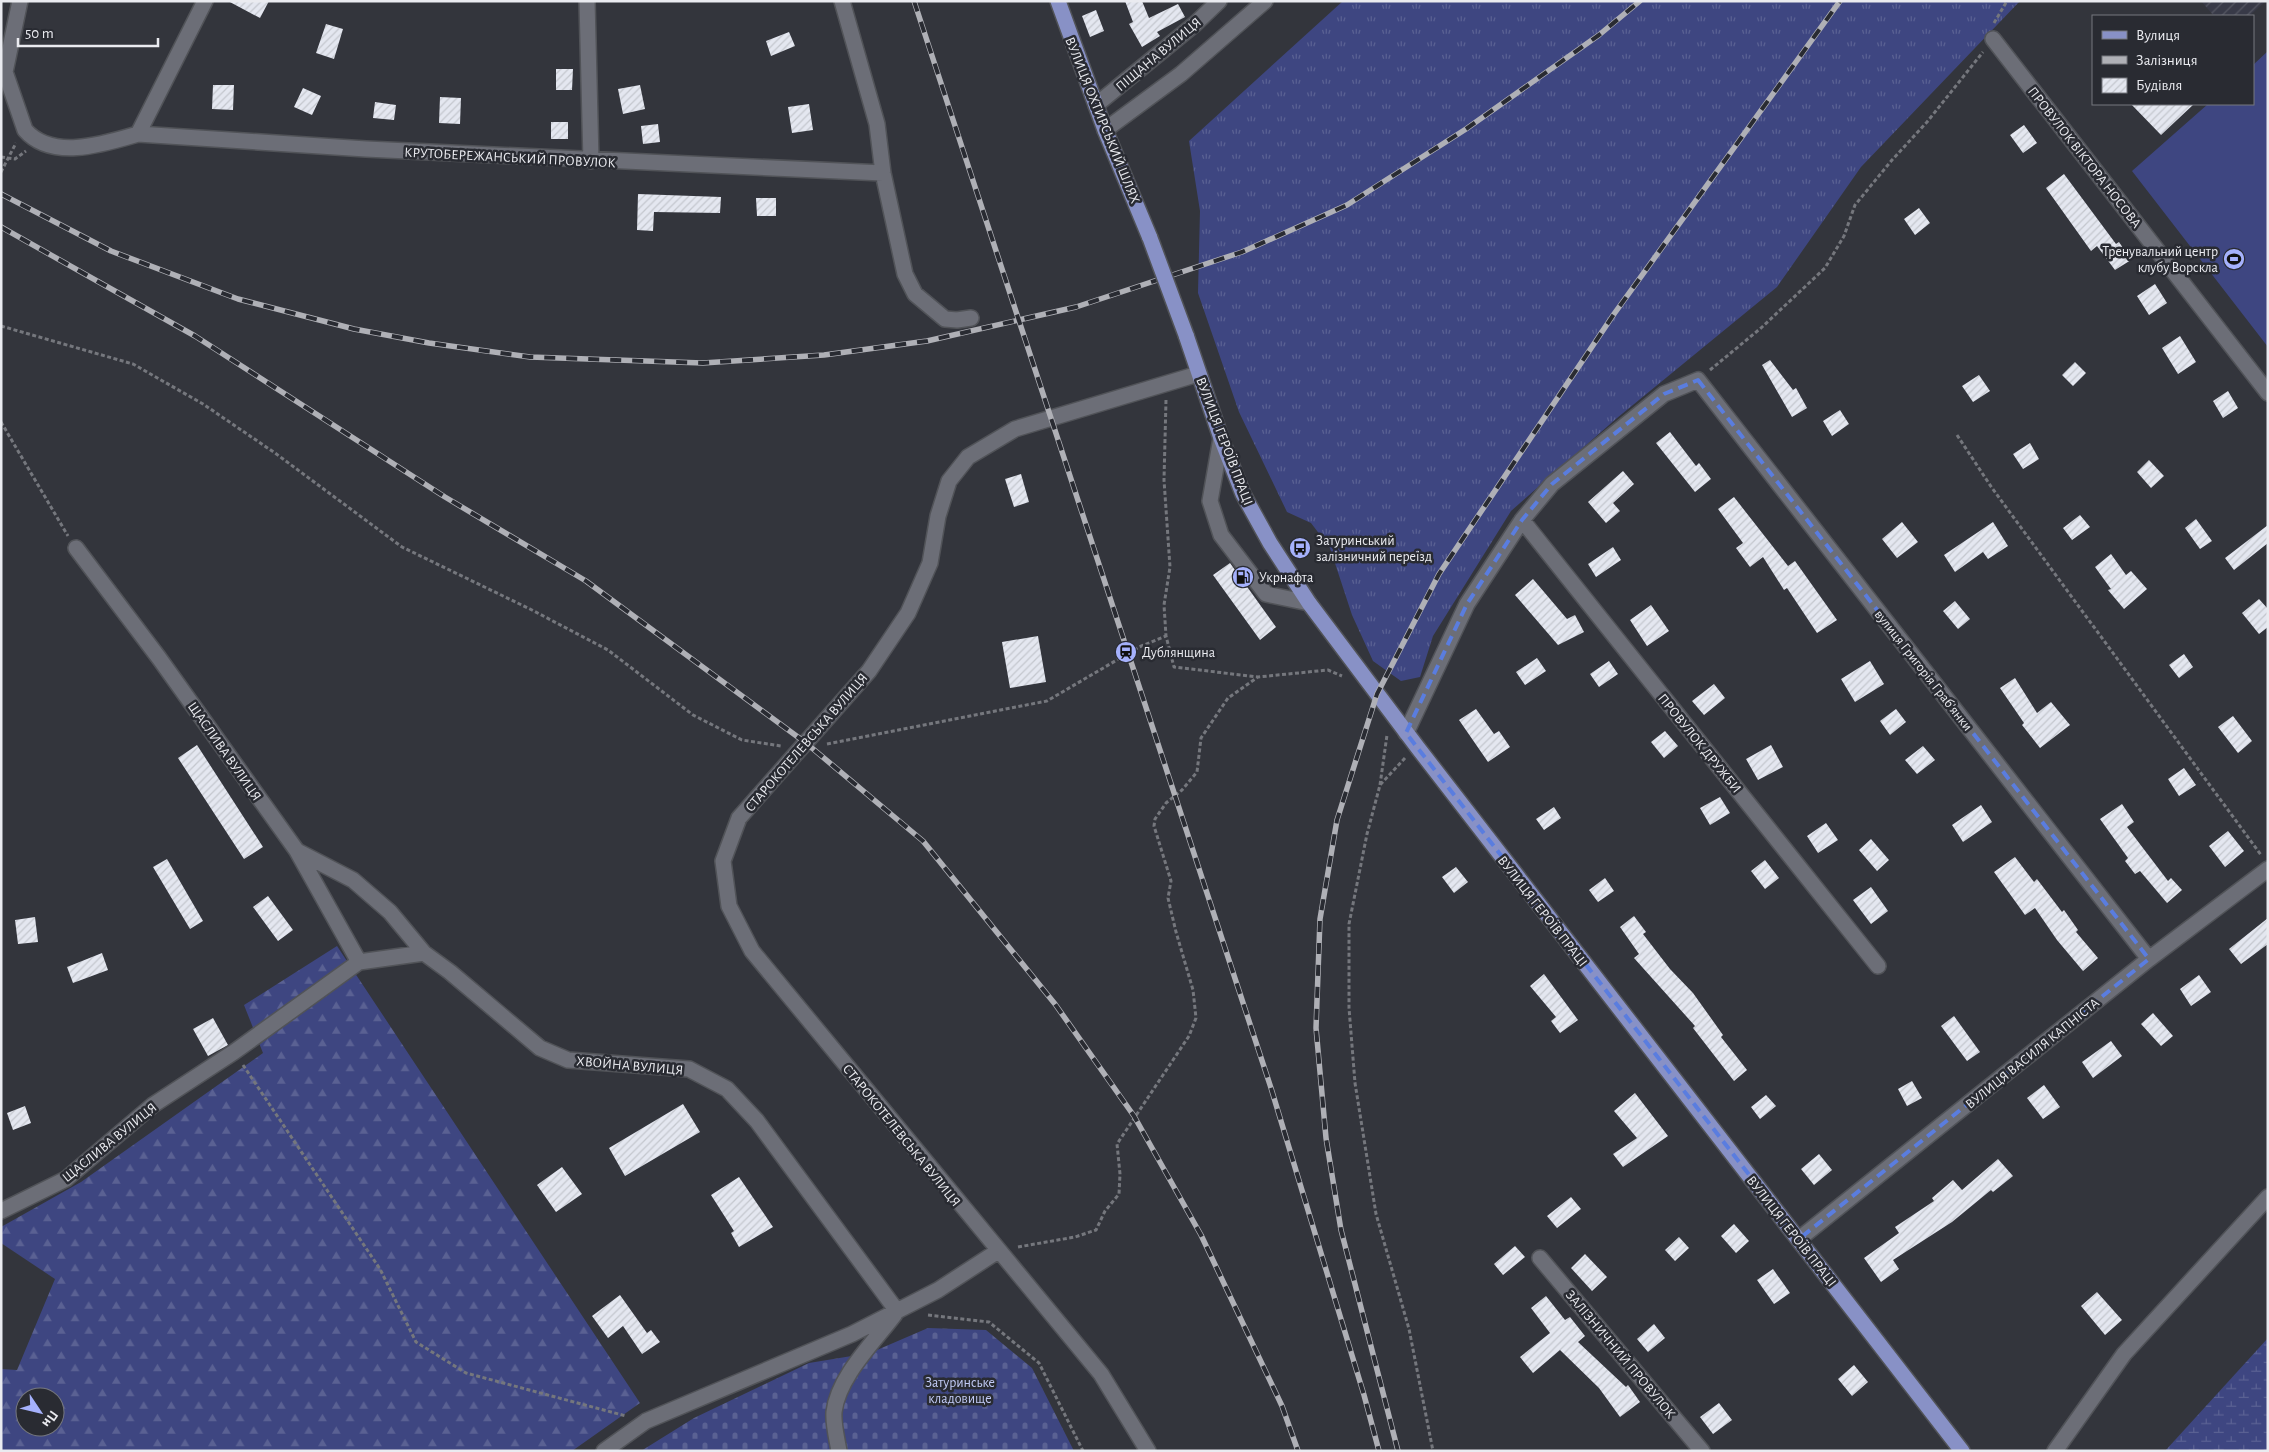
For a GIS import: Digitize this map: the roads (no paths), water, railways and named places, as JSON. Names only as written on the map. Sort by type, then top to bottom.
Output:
[{"type":"main road","name":"ВУЛИЦЯ ОХТИРСЬКИЙ ШЛЯХ","points":[[1058,1],[1105,130],[1150,238],[1186,335]]},
{"type":"main road","name":"ВУЛИЦЯ ГЕРОЇВ ПРАЦІ","points":[[1186,335],[1198,374],[1243,494],[1270,543],[1309,603],[1406,733],[1962,1451]]},
{"type":"street","name":"КРУТОБЕРЕЖАНСЬКИЙ ПРОВУЛОК","points":[[20,1],[5,72],[27,133],[58,148],[107,143],[138,134],[591,161],[883,173]]},
{"type":"street","points":[[138,134],[205,1]]},
{"type":"street","points":[[587,1],[591,161]]},
{"type":"street","points":[[842,1],[877,124],[883,173],[904,274],[915,294],[945,319],[970,318]]},
{"type":"street","name":"ПІЩАНА ВУЛИЦЯ","points":[[1096,106],[1195,24],[1218,1]]},
{"type":"street","points":[[1105,130],[1182,74],[1265,1]]},
{"type":"street","name":"ПРОВУЛОК ВІКТОРА НОСОВА","points":[[1993,40],[2268,393]]},
{"type":"street","name":"СТАРОКОТЕЛЕВСЬКА ВУЛИЦЯ","points":[[1148,1451],[1101,1374],[752,951],[730,906],[723,862],[739,818],[869,671],[908,613],[930,564],[938,516],[949,481],[968,457],[1015,429],[1198,374]]},
{"type":"street","name":"вулиця Григорія Грабʼянки","points":[[1522,520],[1552,484],[1664,394],[1698,380],[2149,959]]},
{"type":"street","points":[[1221,438],[1210,501],[1221,536],[1266,594],[1309,603]]},
{"type":"street","points":[[1406,733],[1467,604],[1522,520]]},
{"type":"street","name":"ПРОВУЛОК ДРУЖБИ","points":[[1522,520],[1878,966]]},
{"type":"street","name":"ЩАСЛИВА ВУЛИЦЯ","points":[[76,548],[159,658],[297,851],[360,962]]},
{"type":"street","name":"ХВОЙНА ВУЛИЦЯ","points":[[297,851],[353,880],[390,912],[424,953],[450,972],[540,1048],[568,1060],[689,1069],[727,1089],[757,1121],[897,1311]]},
{"type":"street","name":"ВУЛИЦЯ ВАСИЛЯ КАПНІСТА","points":[[1799,1239],[2149,959],[2265,862]]},
{"type":"street","name":"ЩАСЛИВА ВУЛИЦЯ","points":[[1,1211],[66,1178],[153,1104],[234,1052],[360,962],[424,953]]},
{"type":"street","points":[[2055,1451],[2124,1354],[2268,1197]]},
{"type":"street","points":[[604,1451],[646,1421],[852,1334],[938,1290],[998,1251]]},
{"type":"street","name":"ЗАЛІЗНИЧНИЙ ПРОВУЛОК","points":[[1540,1258],[1702,1451]]},
{"type":"street","points":[[839,1451],[834,1415],[836,1398],[842,1384],[897,1311]]},
{"type":"railway","points":[[914,1],[1271,1088],[1364,1395],[1379,1451]]},
{"type":"railway","points":[[1,194],[111,251],[238,299],[354,329],[429,343],[530,357],[703,363],[824,355],[927,341],[1076,307],[1242,252],[1347,205],[1466,129],[1599,35],[1640,1]]},
{"type":"railway","points":[[1398,1451],[1341,1230],[1326,1138],[1316,1028],[1320,919],[1337,820],[1377,694],[1439,574],[1614,314],[1840,1]]},
{"type":"railway","points":[[1,227],[195,336],[445,497],[586,581],[806,743],[923,841],[1055,1004],[1134,1116],[1201,1235],[1282,1406],[1298,1451]]},
{"type":"place","name":"Тренувальний центр клубу Ворскла","points":[[2234,259]]},
{"type":"place","name":"Затуринський залізничний переїзд","points":[[1300,548]]},
{"type":"place","name":"Укрнафта","points":[[1243,577]]},
{"type":"place","name":"Дублянщина","points":[[1126,652]]},
{"type":"park label","name":"Затуринське кладовище","points":[[960,1390]]}]
